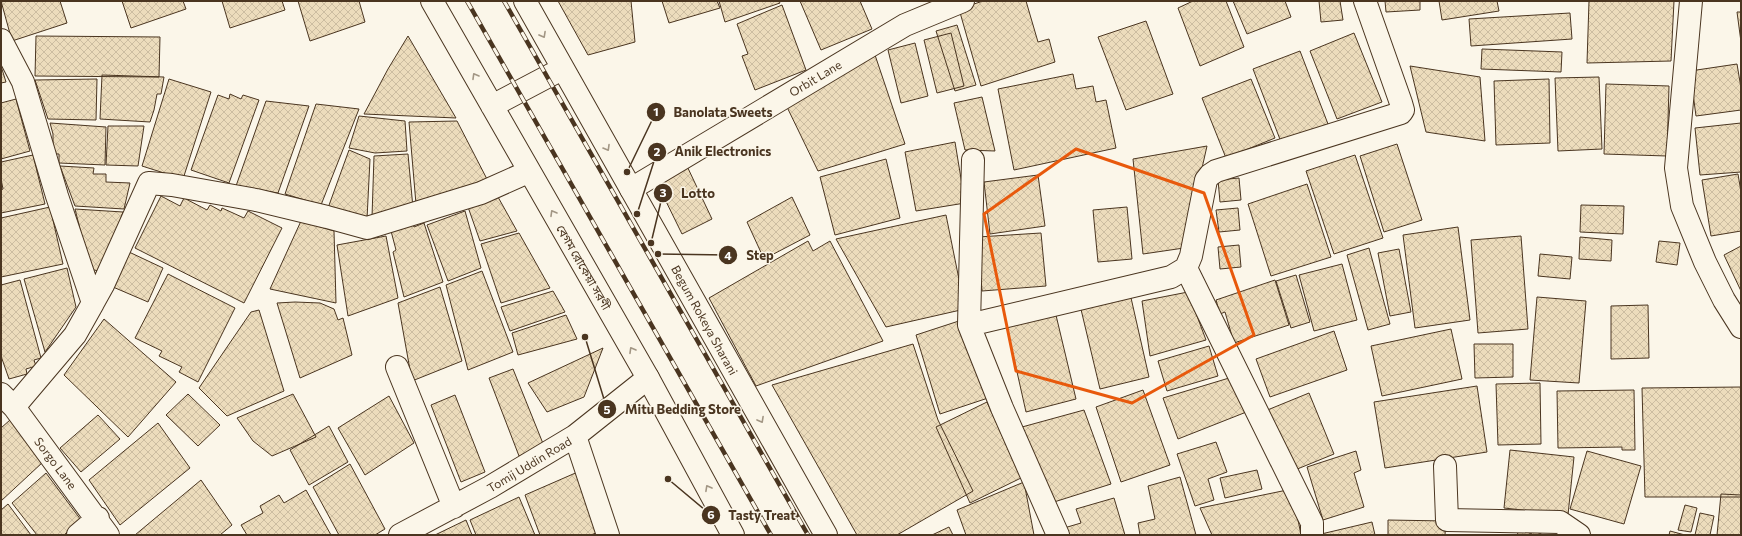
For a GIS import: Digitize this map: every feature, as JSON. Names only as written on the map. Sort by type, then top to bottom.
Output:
[{"type":"street","name":"বেগম রোকেয়া সরণী","points":[[432,1],[528,172],[648,378],[733,535]]},
{"type":"street","name":"Begum Rokeya Sharani","points":[[525,1],[826,535]]},
{"type":"street","name":"Orbit Lane","points":[[631,189],[905,24],[964,1]]},
{"type":"street","points":[[969,326],[1171,277],[1186,268],[1191,256],[1206,180],[1210,175],[1216,171],[1401,113],[1403,110],[1401,103],[1365,1]]},
{"type":"street","points":[[1691,1],[1676,168],[1682,206],[1705,262],[1724,300],[1741,327]]},
{"type":"street","points":[[1,40],[23,82],[57,196],[93,303]]},
{"type":"street","points":[[492,106],[562,69]]},
{"type":"street","points":[[973,160],[969,326],[1002,408],[1058,535]]},
{"type":"street","points":[[8,400],[75,335],[103,285],[148,183],[172,185],[256,200],[327,216],[367,228],[481,193],[528,172]]},
{"type":"street","points":[[1186,268],[1312,523],[1312,535]]},
{"type":"street","points":[[397,367],[454,507]]},
{"type":"street","name":"Tomij Uddin Road","points":[[400,535],[490,487],[575,436],[648,378]]},
{"type":"street","name":"Sorgo Lane","points":[[8,400],[103,527]]},
{"type":"street","points":[[575,436],[608,535]]},
{"type":"street","points":[[1445,466],[1447,520],[1560,522],[1579,535]]},
{"type":"street","points":[[78,535],[103,527]]},
{"type":"highlighted area","points":[[1076,149],[1204,193],[1254,335],[1132,403],[1016,371],[984,214]]},
{"type":"building","points":[[1,1],[60,1],[67,23],[12,41]]},
{"type":"building","points":[[122,1],[183,1],[186,9],[131,28]]},
{"type":"building","points":[[222,1],[282,1],[285,10],[230,28]]},
{"type":"building","points":[[298,1],[359,1],[365,22],[310,41]]},
{"type":"building","points":[[558,1],[631,1],[635,42],[588,55]]},
{"type":"building","points":[[662,1],[717,1],[720,8],[669,23]]},
{"type":"building","points":[[719,1],[779,1],[780,3],[725,22]]},
{"type":"building","points":[[800,1],[860,1],[872,29],[821,50]]},
{"type":"building","points":[[983,1],[1026,1],[1038,42],[1049,39],[1055,62],[981,86],[959,9]]},
{"type":"building","points":[[1193,1],[1226,1],[1244,47],[1200,66],[1178,8]]},
{"type":"building","points":[[1233,1],[1285,1],[1291,17],[1247,34]]},
{"type":"building","points":[[1319,1],[1340,1],[1343,20],[1321,22]]},
{"type":"building","points":[[1385,1],[1420,1],[1420,10],[1386,12]]},
{"type":"building","points":[[1439,1],[1497,1],[1499,11],[1442,20]]},
{"type":"building","points":[[1589,1],[1674,1],[1671,61],[1587,63]]},
{"type":"building","points":[[782,5],[806,70],[755,90],[742,56],[748,54],[737,24]]},
{"type":"building","points":[[1737,12],[1741,12],[1741,42]]},
{"type":"building","points":[[1570,13],[1572,39],[1471,46],[1469,19]]},
{"type":"building","points":[[1146,21],[1173,94],[1126,110],[1098,37]]},
{"type":"building","points":[[957,25],[976,85],[955,91],[936,31]]},
{"type":"building","points":[[951,33],[964,86],[937,93],[924,40]]},
{"type":"building","points":[[1354,33],[1382,102],[1337,119],[1310,51]]},
{"type":"building","points":[[36,36],[160,37],[159,77],[35,76]]},
{"type":"building","points":[[408,36],[456,118],[364,114],[388,69]]},
{"type":"building","points":[[915,43],[928,96],[901,103],[888,50]]},
{"type":"building","points":[[1482,49],[1562,52],[1561,72],[1481,69]]},
{"type":"building","points":[[1300,51],[1328,124],[1281,142],[1253,69]]},
{"type":"building","points":[[874,52],[905,144],[818,171],[786,105]]},
{"type":"building","points":[[1737,64],[1741,88],[1741,110],[1696,116],[1690,71]]},
{"type":"building","points":[[1,66],[6,82],[1,83]]},
{"type":"building","points":[[1410,66],[1480,77],[1485,141],[1426,132]]},
{"type":"building","points":[[1073,74],[1076,89],[1093,86],[1096,102],[1106,100],[1116,148],[1014,170],[998,89]]},
{"type":"building","points":[[102,75],[164,77],[161,94],[157,94],[150,122],[100,119]]},
{"type":"building","points":[[1599,77],[1602,149],[1558,151],[1555,78]]},
{"type":"building","points":[[97,79],[96,120],[48,119],[35,80]]},
{"type":"building","points":[[169,79],[211,92],[183,179],[142,166]]},
{"type":"building","points":[[1251,79],[1275,138],[1226,158],[1202,98]]},
{"type":"building","points":[[1549,79],[1550,143],[1496,145],[1494,81]]},
{"type":"building","points":[[1606,84],[1669,86],[1667,156],[1604,154]]},
{"type":"building","points":[[230,94],[241,99],[243,95],[259,100],[229,183],[191,170],[218,95],[229,99]]},
{"type":"building","points":[[982,97],[995,151],[965,150],[954,103]]},
{"type":"building","points":[[16,99],[30,151],[1,159],[1,103]]},
{"type":"building","points":[[266,101],[309,106],[278,193],[236,186]]},
{"type":"building","points":[[316,104],[359,109],[321,205],[285,194]]},
{"type":"building","points":[[359,116],[405,121],[407,151],[375,153],[349,148]]},
{"type":"building","points":[[457,121],[489,183],[416,204],[409,122]]},
{"type":"building","points":[[50,123],[106,127],[105,165],[59,163],[59,154],[53,154],[53,134]]},
{"type":"building","points":[[1741,123],[1741,172],[1700,175],[1695,128]]},
{"type":"building","points":[[108,126],[144,126],[138,166],[106,165]]},
{"type":"building","points":[[955,142],[965,203],[916,211],[905,152]]},
{"type":"building","points":[[1397,144],[1422,220],[1384,232],[1360,156]]},
{"type":"building","points":[[1207,146],[1184,248],[1143,254],[1133,159]]},
{"type":"building","points":[[349,150],[370,159],[367,219],[328,208]]},
{"type":"building","points":[[408,154],[413,208],[372,217],[374,156]]},
{"type":"building","points":[[33,155],[45,204],[1,213],[1,190],[3,189],[1,179],[1,162]]},
{"type":"building","points":[[1355,155],[1383,238],[1334,254],[1306,171]]},
{"type":"building","points":[[886,159],[900,218],[835,235],[820,177]]},
{"type":"building","points":[[686,164],[712,219],[682,234],[656,181]]},
{"type":"building","points":[[60,166],[94,168],[93,174],[106,174],[106,182],[130,183],[124,209],[75,206]]},
{"type":"building","points":[[1738,174],[1741,192],[1741,231],[1711,236],[1702,180]]},
{"type":"building","points":[[1038,175],[1045,226],[990,234],[984,182]]},
{"type":"building","points":[[1239,178],[1241,200],[1220,202],[1218,180]]},
{"type":"building","points":[[1307,184],[1331,257],[1271,276],[1248,204]]},
{"type":"building","points":[[161,196],[180,206],[184,198],[207,210],[210,205],[221,211],[222,208],[244,218],[248,211],[282,228],[244,303],[135,248]]},
{"type":"building","points":[[498,197],[517,231],[480,241],[468,207]]},
{"type":"building","points":[[792,197],[810,235],[764,259],[747,222]]},
{"type":"building","points":[[1581,205],[1624,206],[1623,234],[1580,232]]},
{"type":"building","points":[[50,207],[63,264],[1,277],[1,218]]},
{"type":"building","points":[[1127,207],[1132,259],[1098,262],[1093,210]]},
{"type":"building","points":[[1238,208],[1240,230],[1219,232],[1216,210]]},
{"type":"building","points":[[75,209],[123,212],[103,272],[90,269]]},
{"type":"building","points":[[465,211],[481,268],[448,281],[427,225]]},
{"type":"building","points":[[946,215],[965,309],[886,327],[836,239]]},
{"type":"building","points":[[301,221],[334,231],[336,303],[270,289]]},
{"type":"building","points":[[412,222],[414,227],[424,223],[443,282],[404,297],[393,252],[396,250],[391,231]]},
{"type":"building","points":[[1458,227],[1470,320],[1415,328],[1403,235]]},
{"type":"building","points":[[519,233],[550,288],[501,303],[481,244]]},
{"type":"building","points":[[1041,233],[1046,286],[982,291],[978,237]]},
{"type":"building","points":[[386,236],[398,298],[348,316],[337,245]]},
{"type":"building","points":[[1521,236],[1528,329],[1478,333],[1471,240]]},
{"type":"building","points":[[1580,237],[1612,240],[1611,261],[1579,259]]},
{"type":"building","points":[[808,241],[813,251],[830,241],[883,341],[756,386],[709,298]]},
{"type":"building","points":[[1659,241],[1680,243],[1677,265],[1656,262]]},
{"type":"building","points":[[1239,245],[1241,267],[1220,269],[1218,247]]},
{"type":"building","points":[[1741,246],[1741,291],[1724,255]]},
{"type":"building","points":[[1369,248],[1390,324],[1368,330],[1347,255]]},
{"type":"building","points":[[1399,249],[1411,312],[1390,316],[1378,253]]},
{"type":"building","points":[[129,252],[163,268],[148,302],[113,287]]},
{"type":"building","points":[[1540,254],[1572,257],[1570,279],[1538,276]]},
{"type":"building","points":[[1342,264],[1357,320],[1314,331],[1299,275]]},
{"type":"building","points":[[67,268],[76,307],[45,352],[24,279]]},
{"type":"building","points":[[482,271],[513,352],[468,370],[446,285]]},
{"type":"building","points":[[168,274],[235,308],[198,382],[179,372],[182,367],[159,356],[162,351],[135,338]]},
{"type":"building","points":[[1296,275],[1310,322],[1291,328],[1276,281]]},
{"type":"building","points":[[20,280],[41,358],[34,360],[36,366],[26,369],[27,374],[9,379],[1,356],[1,285]]},
{"type":"building","points":[[1275,280],[1289,325],[1234,343],[1225,312],[1220,314],[1216,300]]},
{"type":"building","points":[[440,287],[462,361],[412,381],[398,303]]},
{"type":"building","points":[[1129,289],[1149,377],[1100,389],[1079,301]]},
{"type":"building","points":[[553,291],[565,312],[510,331],[501,307]]},
{"type":"building","points":[[1188,292],[1206,340],[1150,356],[1142,301]]},
{"type":"building","points":[[1537,297],[1586,301],[1579,383],[1530,380]]},
{"type":"building","points":[[277,303],[320,303],[334,309],[338,320],[343,318],[352,355],[300,378]]},
{"type":"building","points":[[1648,305],[1649,358],[1611,359],[1611,306]]},
{"type":"building","points":[[259,310],[284,391],[227,416],[199,388],[251,312]]},
{"type":"building","points":[[1055,311],[1076,399],[1026,412],[1006,323]]},
{"type":"building","points":[[566,315],[577,339],[518,355],[512,333]]},
{"type":"building","points":[[968,318],[991,397],[940,414],[916,335]]},
{"type":"building","points":[[104,319],[176,382],[128,437],[64,375]]},
{"type":"building","points":[[1451,329],[1462,379],[1382,396],[1371,346]]},
{"type":"building","points":[[1334,331],[1347,370],[1270,397],[1256,359]]},
{"type":"building","points":[[913,344],[938,420],[973,491],[897,535],[857,535],[772,385]]},
{"type":"building","points":[[1474,344],[1513,344],[1513,377],[1475,378]]},
{"type":"building","points":[[1209,346],[1218,376],[1167,391],[1158,361]]},
{"type":"building","points":[[603,348],[584,397],[547,412],[528,383]]},
{"type":"building","points":[[513,369],[544,446],[519,456],[489,378]]},
{"type":"building","points":[[1239,375],[1254,409],[1178,439],[1163,398]]},
{"type":"building","points":[[1540,383],[1541,444],[1498,445],[1496,384]]},
{"type":"building","points":[[1477,386],[1487,452],[1385,468],[1374,402]]},
{"type":"building","points":[[1741,387],[1741,497],[1645,497],[1642,388]]},
{"type":"building","points":[[1143,390],[1170,465],[1121,482],[1096,407]]},
{"type":"building","points":[[1634,390],[1635,450],[1622,450],[1622,447],[1558,448],[1557,391]]},
{"type":"building","points":[[1309,393],[1334,454],[1290,472],[1265,411]]},
{"type":"building","points":[[188,394],[220,425],[198,446],[166,415]]},
{"type":"building","points":[[293,394],[316,437],[272,456],[253,441],[237,418]]},
{"type":"building","points":[[455,395],[485,472],[461,482],[431,405]]},
{"type":"building","points":[[389,396],[414,443],[365,475],[338,428]]},
{"type":"building","points":[[987,402],[1021,478],[970,503],[936,427]]},
{"type":"building","points":[[1084,410],[1111,484],[1054,502],[1022,427]]},
{"type":"building","points":[[98,415],[120,439],[81,472],[60,448]]},
{"type":"building","points":[[10,420],[43,462],[1,501],[1,428]]},
{"type":"building","points":[[158,423],[190,468],[120,525],[89,480]]},
{"type":"building","points":[[329,426],[348,462],[309,485],[290,450]]},
{"type":"building","points":[[1216,442],[1227,472],[1208,479],[1214,500],[1195,506],[1177,454]]},
{"type":"building","points":[[1510,450],[1574,457],[1568,515],[1504,508]]},
{"type":"building","points":[[1356,451],[1361,470],[1354,473],[1364,507],[1323,520],[1307,467]]},
{"type":"building","points":[[1587,451],[1641,466],[1624,524],[1570,509]]},
{"type":"building","points":[[350,464],[385,529],[375,535],[339,535],[313,487]]},
{"type":"building","points":[[1257,470],[1262,489],[1225,498],[1220,478]]},
{"type":"building","points":[[580,471],[603,530],[591,535],[540,535],[525,495]]},
{"type":"building","points":[[46,473],[81,520],[64,535],[37,535],[12,503]]},
{"type":"building","points":[[1180,477],[1196,535],[1140,535],[1138,523],[1155,519],[1148,486]]},
{"type":"building","points":[[201,480],[232,525],[220,535],[135,535]]},
{"type":"building","points":[[1024,482],[1034,535],[966,535],[957,510]]},
{"type":"building","points":[[1292,489],[1301,535],[1212,535],[1200,508]]},
{"type":"building","points":[[306,490],[331,535],[247,535],[241,525],[263,513],[260,506],[279,495],[284,503]]},
{"type":"building","points":[[1721,494],[1741,495],[1741,535],[1717,535]]},
{"type":"building","points":[[519,497],[535,535],[476,535],[470,520]]},
{"type":"building","points":[[1114,498],[1125,535],[1066,535],[1064,528],[1081,523],[1076,509]]},
{"type":"building","points":[[8,504],[31,535],[1,535],[1,510]]},
{"type":"building","points":[[1685,505],[1697,508],[1691,532],[1678,530]]},
{"type":"building","points":[[1700,513],[1714,516],[1710,535],[1695,535]]},
{"type":"building","points":[[466,520],[472,535],[435,535]]},
{"type":"building","points":[[1388,520],[1446,521],[1445,535],[1388,535]]},
{"type":"building","points":[[1372,522],[1375,535],[1317,535]]},
{"type":"building","points":[[949,527],[953,535],[932,535]]},
{"type":"building","points":[[1520,528],[1531,534],[1533,530],[1543,535],[1517,535]]},
{"type":"building","points":[[1670,531],[1685,535],[1669,535]]},
{"type":"railway","points":[[467,1],[771,535]]},
{"type":"railway","points":[[504,1],[808,535]]},
{"type":"place","name":"Banolata Sweets","points":[[627,172]]},
{"type":"place","name":"Anik Electronics","points":[[637,214]]},
{"type":"place","name":"Lotto","points":[[651,243]]},
{"type":"place","name":"Step","points":[[658,254]]},
{"type":"place","name":"Mitu Bedding Store","points":[[585,337]]},
{"type":"place","name":"Tasty Treat","points":[[668,479]]}]
